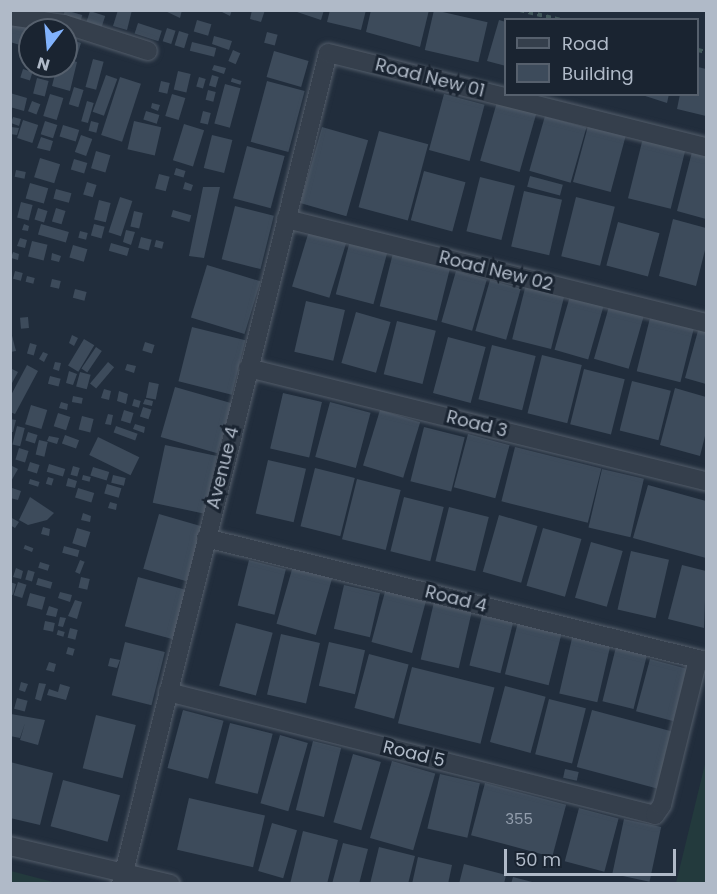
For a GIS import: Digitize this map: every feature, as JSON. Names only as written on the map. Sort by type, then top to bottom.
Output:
[{"type":"street","points":[[10,16],[64,24],[148,51]]},
{"type":"street","name":"Road New 01","points":[[328,53],[706,147]]},
{"type":"street","name":"Avenue 4","points":[[122,877],[328,53]]},
{"type":"street","name":"Road New 02","points":[[286,219],[706,323]]},
{"type":"street","name":"Road 3","points":[[248,368],[706,481]]},
{"type":"street","name":"Road 4","points":[[206,538],[702,660]]},
{"type":"street","name":"Road 5","points":[[168,692],[655,815],[659,811],[702,660]]},
{"type":"street","points":[[10,846],[122,877],[171,884]]},
{"type":"path","points":[[520,10],[553,18]]},
{"type":"green space","points":[[706,760],[706,883],[676,883]]},
{"type":"green space","points":[[11,871],[57,883],[11,883]]},
{"type":"building","points":[[65,10],[82,15],[80,25],[78,18],[63,18]]},
{"type":"building","points":[[118,10],[132,10],[127,30],[113,26]]},
{"type":"building","points":[[163,10],[182,10],[180,18]]},
{"type":"building","points":[[218,10],[232,10],[230,16]]},
{"type":"building","points":[[252,10],[265,10],[261,22],[250,19]]},
{"type":"building","points":[[291,10],[324,10],[321,20]]},
{"type":"building","points":[[330,10],[366,10],[361,30],[327,22]]},
{"type":"building","points":[[371,10],[429,10],[420,47],[366,32]]},
{"type":"building","points":[[434,10],[488,22],[478,62],[425,50]]},
{"type":"building","points":[[90,11],[105,16],[102,26],[87,21]]},
{"type":"building","points":[[12,20],[18,22],[18,44],[10,42]]},
{"type":"building","points":[[197,20],[211,24],[208,36],[194,32]]},
{"type":"building","points":[[499,20],[504,21],[504,65],[487,61]]},
{"type":"building","points":[[138,23],[162,31],[158,41],[135,33]]},
{"type":"building","points":[[167,28],[176,31],[171,44],[163,41]]},
{"type":"building","points":[[179,31],[189,34],[184,48],[175,45]]},
{"type":"building","points":[[267,32],[278,35],[275,45],[264,43]]},
{"type":"building","points":[[214,36],[232,41],[229,50],[212,44]]},
{"type":"building","points":[[192,42],[216,48],[214,57],[190,51]]},
{"type":"building","points":[[233,50],[240,53],[236,64],[228,61]]},
{"type":"building","points":[[274,51],[309,61],[301,87],[267,77]]},
{"type":"building","points":[[93,59],[104,62],[96,90],[85,87]]},
{"type":"building","points":[[214,65],[226,68],[224,74],[212,70]]},
{"type":"building","points":[[699,67],[706,69],[706,116],[677,109],[680,96],[699,96]]},
{"type":"building","points":[[178,71],[191,74],[186,92],[174,90]]},
{"type":"building","points":[[106,75],[117,79],[104,116],[93,112]]},
{"type":"building","points":[[212,75],[219,77],[216,88],[209,86]]},
{"type":"building","points":[[120,77],[141,84],[122,142],[101,135]]},
{"type":"building","points":[[199,77],[206,79],[203,89],[196,87]]},
{"type":"building","points":[[37,78],[49,81],[45,96],[33,94]]},
{"type":"building","points":[[54,78],[73,78],[70,91],[52,86]]},
{"type":"building","points":[[232,78],[242,81],[240,85],[231,82]]},
{"type":"building","points":[[161,81],[170,83],[167,94],[159,92]]},
{"type":"building","points":[[267,81],[305,91],[288,152],[251,142]]},
{"type":"building","points":[[225,84],[240,88],[230,128],[214,124]]},
{"type":"building","points":[[74,87],[84,90],[78,107],[69,104]]},
{"type":"building","points":[[208,90],[216,92],[213,102],[206,100]]},
{"type":"building","points":[[10,93],[27,98],[24,111],[10,107]]},
{"type":"building","points":[[50,94],[63,98],[57,120],[43,116]]},
{"type":"building","points":[[172,94],[185,98],[179,120],[165,116]]},
{"type":"building","points":[[444,94],[485,105],[470,161],[429,150]]},
{"type":"building","points":[[645,96],[669,96],[667,103]]},
{"type":"building","points":[[32,101],[40,104],[36,114],[28,111]]},
{"type":"building","points":[[87,101],[94,103],[88,123],[81,121]]},
{"type":"building","points":[[497,102],[536,113],[520,172],[480,161]]},
{"type":"building","points":[[152,103],[160,105],[158,111],[151,108]]},
{"type":"building","points":[[146,111],[159,115],[157,124],[143,120]]},
{"type":"building","points":[[203,111],[211,113],[208,125],[200,123]]},
{"type":"building","points":[[545,116],[586,128],[571,183],[529,171]]},
{"type":"building","points":[[13,117],[21,119],[19,126],[11,123]]},
{"type":"building","points":[[23,120],[38,125],[32,143],[17,138]]},
{"type":"building","points":[[45,121],[57,125],[53,138],[41,134]]},
{"type":"building","points":[[91,121],[99,123],[96,133],[89,131]]},
{"type":"building","points":[[134,121],[161,127],[155,156],[127,149]]},
{"type":"building","points":[[184,124],[204,130],[193,166],[173,160]]},
{"type":"building","points":[[63,125],[79,130],[76,141],[59,136]]},
{"type":"building","points":[[588,126],[626,136],[611,192],[573,182]]},
{"type":"building","points":[[11,127],[19,128],[17,135],[10,134]]},
{"type":"building","points":[[322,127],[368,140],[346,216],[300,203]]},
{"type":"building","points":[[379,131],[428,144],[408,221],[359,207]]},
{"type":"building","points":[[81,135],[92,139],[86,156],[75,152]]},
{"type":"building","points":[[212,135],[232,140],[224,173],[204,168]]},
{"type":"building","points":[[41,137],[53,141],[50,151],[37,148]]},
{"type":"building","points":[[643,138],[686,149],[671,209],[628,198]]},
{"type":"building","points":[[247,146],[285,156],[271,208],[233,198]]},
{"type":"building","points":[[693,148],[706,152],[706,219],[677,211]]},
{"type":"building","points":[[96,151],[110,155],[105,172],[91,168]]},
{"type":"building","points":[[40,158],[60,164],[54,183],[34,177]]},
{"type":"building","points":[[74,159],[87,163],[84,174],[71,170]]},
{"type":"building","points":[[176,168],[186,171],[184,178],[174,175]]},
{"type":"building","points":[[16,170],[26,172],[24,179],[15,177]]},
{"type":"building","points":[[424,171],[466,182],[452,231],[411,220]]},
{"type":"building","points":[[159,174],[170,177],[166,191],[155,188]]},
{"type":"building","points":[[530,176],[563,185],[560,195],[527,187]]},
{"type":"building","points":[[480,177],[515,186],[501,240],[466,231]]},
{"type":"building","points":[[87,182],[97,185],[93,197],[83,194]]},
{"type":"building","points":[[185,182],[193,185],[191,191],[183,189]]},
{"type":"building","points":[[30,183],[48,188],[44,204],[26,198]]},
{"type":"building","points":[[203,187],[220,187],[204,258],[189,256]]},
{"type":"building","points":[[56,189],[71,193],[69,203],[53,199]]},
{"type":"building","points":[[524,191],[562,200],[549,255],[511,247]]},
{"type":"building","points":[[120,197],[132,201],[121,236],[109,232]]},
{"type":"building","points":[[576,197],[615,207],[600,266],[561,256]]},
{"type":"building","points":[[99,200],[111,203],[106,222],[94,219]]},
{"type":"building","points":[[21,202],[33,205],[29,220],[17,218]]},
{"type":"building","points":[[235,206],[274,216],[261,269],[222,259]]},
{"type":"building","points":[[38,208],[48,211],[44,222],[34,219]]},
{"type":"building","points":[[56,208],[66,211],[61,224],[52,221]]},
{"type":"building","points":[[173,210],[191,215],[189,222],[171,217]]},
{"type":"building","points":[[134,211],[143,213],[139,229],[130,227]]},
{"type":"building","points":[[673,219],[706,228],[706,246],[696,286],[659,276]]},
{"type":"building","points":[[618,222],[660,233],[648,277],[606,265]]},
{"type":"building","points":[[24,224],[29,226],[28,231],[22,230]]},
{"type":"building","points":[[41,224],[69,232],[66,243],[38,235]]},
{"type":"building","points":[[94,224],[105,227],[102,238],[91,236]]},
{"type":"building","points":[[126,230],[135,232],[131,245],[123,242]]},
{"type":"building","points":[[80,231],[88,233],[86,240],[78,238]]},
{"type":"building","points":[[309,231],[346,242],[329,298],[292,286]]},
{"type":"building","points":[[141,237],[152,240],[149,250],[138,248]]},
{"type":"building","points":[[20,238],[27,240],[25,248],[17,246]]},
{"type":"building","points":[[156,240],[164,242],[162,249],[154,247]]},
{"type":"building","points":[[32,241],[48,245],[44,260],[28,257]]},
{"type":"building","points":[[350,241],[388,251],[373,304],[336,294]]},
{"type":"building","points":[[111,243],[129,248],[127,256],[109,251]]},
{"type":"building","points":[[73,245],[87,249],[84,262],[69,257]]},
{"type":"building","points":[[13,252],[19,254],[18,260],[11,258]]},
{"type":"building","points":[[52,253],[61,256],[59,262],[51,260]]},
{"type":"building","points":[[393,253],[450,267],[437,321],[380,306]]},
{"type":"building","points":[[207,265],[261,281],[244,334],[191,318]]},
{"type":"building","points":[[15,271],[23,273],[21,281],[13,279]]},
{"type":"building","points":[[456,271],[487,280],[472,331],[441,322]]},
{"type":"building","points":[[27,276],[35,278],[33,284],[26,282]]},
{"type":"building","points":[[52,279],[61,281],[59,289],[50,287]]},
{"type":"building","points":[[490,280],[521,289],[506,340],[475,331]]},
{"type":"building","points":[[526,284],[565,294],[551,349],[512,339]]},
{"type":"building","points":[[75,289],[87,292],[84,301],[73,298]]},
{"type":"building","points":[[570,296],[604,306],[588,359],[555,350]]},
{"type":"building","points":[[306,301],[345,310],[333,361],[294,352]]},
{"type":"building","points":[[610,303],[645,313],[629,369],[594,359]]},
{"type":"building","points":[[356,312],[391,322],[376,373],[341,363]]},
{"type":"building","points":[[651,314],[695,325],[680,382],[637,371]]},
{"type":"building","points":[[28,317],[29,328],[21,329],[20,318]]},
{"type":"building","points":[[397,321],[436,331],[423,384],[384,374]]},
{"type":"building","points":[[192,327],[245,340],[232,395],[178,381]]},
{"type":"building","points":[[699,327],[706,329],[706,384],[685,378]]},
{"type":"building","points":[[10,328],[16,351],[10,352]]},
{"type":"building","points":[[72,335],[78,338],[74,346],[69,343]]},
{"type":"building","points":[[448,337],[486,347],[471,403],[433,393]]},
{"type":"building","points":[[84,339],[94,345],[78,372],[68,366]]},
{"type":"building","points":[[145,342],[155,345],[152,354],[142,351]]},
{"type":"building","points":[[30,343],[37,345],[34,356],[27,354]]},
{"type":"building","points":[[492,345],[536,356],[522,410],[478,399]]},
{"type":"building","points":[[96,347],[102,351],[87,372],[81,369]]},
{"type":"building","points":[[43,352],[48,354],[44,362],[39,359]]},
{"type":"building","points":[[542,355],[582,365],[567,423],[527,413]]},
{"type":"building","points":[[55,362],[61,363],[59,371],[53,369]]},
{"type":"building","points":[[108,362],[114,367],[96,389],[90,383]]},
{"type":"building","points":[[127,364],[136,366],[134,373],[125,370]]},
{"type":"building","points":[[27,365],[38,371],[15,414],[10,412],[10,397]]},
{"type":"building","points":[[10,368],[18,372],[12,383],[10,382]]},
{"type":"building","points":[[584,369],[625,379],[611,434],[570,424]]},
{"type":"building","points":[[69,371],[77,374],[73,385],[66,383]]},
{"type":"building","points":[[80,372],[91,375],[87,389],[76,386]]},
{"type":"building","points":[[50,376],[61,379],[59,387],[48,384]]},
{"type":"building","points":[[632,381],[671,391],[658,440],[620,430]]},
{"type":"building","points":[[149,382],[159,384],[156,400],[146,398]]},
{"type":"building","points":[[175,387],[232,403],[217,453],[161,437]]},
{"type":"building","points":[[675,388],[706,397],[706,432],[700,456],[660,445]]},
{"type":"building","points":[[104,389],[111,391],[109,400],[101,398]]},
{"type":"building","points":[[119,391],[128,394],[126,404],[117,401]]},
{"type":"building","points":[[283,393],[322,402],[309,458],[270,449]]},
{"type":"building","points":[[73,396],[83,398],[82,404],[72,402]]},
{"type":"building","points":[[134,399],[141,401],[139,408],[132,406]]},
{"type":"building","points":[[145,399],[153,401],[152,406],[143,404]]},
{"type":"building","points":[[61,402],[68,404],[67,410],[59,408]]},
{"type":"building","points":[[330,402],[371,413],[356,468],[315,457]]},
{"type":"building","points":[[31,405],[47,410],[41,429],[25,424]]},
{"type":"building","points":[[143,407],[152,410],[148,419],[140,417]]},
{"type":"building","points":[[124,410],[134,413],[130,423],[121,421]]},
{"type":"building","points":[[380,410],[420,422],[403,478],[363,465]]},
{"type":"building","points":[[58,413],[70,417],[66,430],[54,426]]},
{"type":"building","points":[[108,414],[113,415],[111,425],[105,424]]},
{"type":"building","points":[[82,416],[94,419],[90,432],[79,430]]},
{"type":"building","points":[[10,419],[16,420],[13,432],[10,432]]},
{"type":"building","points":[[135,424],[145,427],[144,433],[133,429]]},
{"type":"building","points":[[17,426],[25,428],[20,446],[12,444]]},
{"type":"building","points":[[116,426],[138,434],[135,440],[114,433]]},
{"type":"building","points":[[424,427],[465,437],[451,491],[410,481]]},
{"type":"building","points":[[28,432],[38,435],[35,444],[25,441]]},
{"type":"building","points":[[468,434],[510,445],[495,498],[454,487]]},
{"type":"building","points":[[65,435],[79,440],[76,449],[62,443]]},
{"type":"building","points":[[49,436],[59,438],[57,444],[47,441]]},
{"type":"building","points":[[98,437],[139,457],[131,475],[89,455]]},
{"type":"building","points":[[39,440],[48,442],[44,457],[36,455]]},
{"type":"building","points":[[165,445],[217,456],[205,514],[153,503]]},
{"type":"building","points":[[515,447],[601,469],[588,523],[501,501]]},
{"type":"building","points":[[19,448],[29,451],[25,462],[15,459]]},
{"type":"building","points":[[268,460],[306,469],[294,522],[256,514]]},
{"type":"building","points":[[30,462],[40,465],[37,474],[27,471]]},
{"type":"building","points":[[49,464],[65,469],[63,477],[47,472]]},
{"type":"building","points":[[10,465],[18,469],[10,483]]},
{"type":"building","points":[[73,466],[80,468],[77,477],[71,475]]},
{"type":"building","points":[[93,467],[109,472],[107,481],[90,476]]},
{"type":"building","points":[[315,468],[355,478],[340,536],[300,526]]},
{"type":"building","points":[[602,469],[644,479],[630,537],[589,527]]},
{"type":"building","points":[[83,475],[91,477],[90,482],[82,480]]},
{"type":"building","points":[[113,475],[126,478],[124,486],[111,483]]},
{"type":"building","points":[[48,477],[54,479],[52,486],[46,484]]},
{"type":"building","points":[[68,478],[77,481],[75,488],[66,486]]},
{"type":"building","points":[[30,479],[40,482],[38,487],[29,484]]},
{"type":"building","points":[[357,479],[401,490],[386,550],[342,539]]},
{"type":"building","points":[[107,484],[121,488],[119,498],[104,494]]},
{"type":"building","points":[[648,485],[706,501],[706,558],[633,538]]},
{"type":"building","points":[[12,488],[21,491],[18,500],[10,498]]},
{"type":"building","points":[[78,488],[94,493],[91,503],[75,498]]},
{"type":"building","points":[[30,497],[54,513],[47,520],[28,525],[19,520]]},
{"type":"building","points":[[404,497],[444,507],[430,561],[390,551]]},
{"type":"building","points":[[110,502],[117,504],[116,510],[108,508]]},
{"type":"building","points":[[449,507],[489,517],[475,571],[435,561]]},
{"type":"building","points":[[83,513],[91,516],[90,522],[81,520]]},
{"type":"building","points":[[159,514],[202,526],[187,581],[143,569]]},
{"type":"building","points":[[499,515],[537,526],[521,583],[483,572]]},
{"type":"building","points":[[10,517],[19,522],[15,528],[10,525]]},
{"type":"building","points":[[43,527],[50,529],[49,536],[41,534]]},
{"type":"building","points":[[77,528],[90,532],[86,547],[72,543]]},
{"type":"building","points":[[543,528],[581,539],[565,597],[526,586]]},
{"type":"building","points":[[591,542],[623,551],[607,607],[575,598]]},
{"type":"building","points":[[25,545],[33,548],[32,552],[24,549]]},
{"type":"building","points":[[64,546],[79,550],[78,557],[62,553]]},
{"type":"building","points":[[631,551],[669,560],[656,618],[618,609]]},
{"type":"building","points":[[80,560],[85,562],[80,574],[75,572]]},
{"type":"building","points":[[249,560],[286,569],[275,615],[238,606]]},
{"type":"building","points":[[40,562],[50,565],[48,571],[38,568]]},
{"type":"building","points":[[682,565],[706,571],[704,628],[668,619]]},
{"type":"building","points":[[293,566],[332,577],[316,635],[276,624]]},
{"type":"building","points":[[16,568],[23,571],[21,579],[13,577]]},
{"type":"building","points":[[28,570],[35,572],[32,582],[25,580]]},
{"type":"building","points":[[81,577],[90,579],[87,590],[79,588]]},
{"type":"building","points":[[138,577],[187,590],[174,639],[125,626]]},
{"type":"building","points":[[38,578],[52,582],[50,589],[36,585]]},
{"type":"building","points":[[10,582],[16,584],[13,595],[10,594]]},
{"type":"building","points":[[18,582],[27,585],[22,598],[14,595]]},
{"type":"building","points":[[344,585],[380,593],[370,637],[334,629]]},
{"type":"building","points":[[386,588],[427,599],[412,653],[372,642]]},
{"type":"building","points":[[60,592],[72,595],[70,602],[58,598]]},
{"type":"building","points":[[30,593],[45,597],[42,610],[27,606]]},
{"type":"building","points":[[75,600],[82,602],[77,619],[68,616]]},
{"type":"building","points":[[434,602],[472,611],[459,668],[421,659]]},
{"type":"building","points":[[49,606],[58,609],[56,617],[46,615]]},
{"type":"building","points":[[482,615],[513,623],[500,673],[469,665]]},
{"type":"building","points":[[60,617],[66,618],[63,627],[58,626]]},
{"type":"building","points":[[519,618],[563,629],[549,685],[505,674]]},
{"type":"building","points":[[45,621],[55,623],[53,632],[43,630]]},
{"type":"building","points":[[236,623],[273,633],[256,696],[219,686]]},
{"type":"building","points":[[70,628],[78,630],[75,640],[68,638]]},
{"type":"building","points":[[58,630],[65,632],[63,637],[57,635]]},
{"type":"building","points":[[281,634],[320,643],[306,703],[267,694]]},
{"type":"building","points":[[573,634],[611,643],[597,702],[559,693]]},
{"type":"building","points":[[125,642],[165,652],[151,705],[112,695]]},
{"type":"building","points":[[329,642],[365,650],[355,694],[319,686]]},
{"type":"building","points":[[68,647],[75,649],[73,656],[66,654]]},
{"type":"building","points":[[616,647],[647,655],[634,709],[602,701]]},
{"type":"building","points":[[369,654],[409,665],[394,719],[355,708]]},
{"type":"building","points":[[110,658],[120,660],[117,668],[108,666]]},
{"type":"building","points":[[650,659],[690,670],[676,722],[636,711]]},
{"type":"building","points":[[49,662],[56,664],[54,672],[46,670]]},
{"type":"building","points":[[412,667],[494,688],[480,744],[398,723]]},
{"type":"building","points":[[21,682],[28,684],[25,692],[19,690]]},
{"type":"building","points":[[39,683],[46,684],[41,701],[35,699]]},
{"type":"building","points":[[60,684],[70,687],[66,700],[47,695],[49,689],[58,692]]},
{"type":"building","points":[[505,686],[546,697],[531,753],[490,742]]},
{"type":"building","points":[[17,698],[28,701],[25,711],[14,709]]},
{"type":"building","points":[[549,699],[586,708],[572,763],[535,754]]},
{"type":"building","points":[[183,710],[224,721],[208,779],[167,768]]},
{"type":"building","points":[[592,710],[676,733],[661,790],[577,767]]},
{"type":"building","points":[[11,714],[45,720],[38,745],[20,740],[25,723],[20,738],[10,736]]},
{"type":"building","points":[[96,715],[136,725],[122,778],[83,768]]},
{"type":"building","points":[[230,723],[273,734],[258,794],[215,783]]},
{"type":"building","points":[[280,735],[308,743],[288,811],[260,803]]},
{"type":"building","points":[[313,741],[341,748],[324,817],[296,810]]},
{"type":"building","points":[[353,754],[381,762],[361,830],[333,822]]},
{"type":"building","points":[[392,761],[435,773],[413,850],[370,838]]},
{"type":"building","points":[[10,762],[53,773],[40,825],[10,818]]},
{"type":"building","points":[[565,769],[579,772],[577,781],[563,778]]},
{"type":"building","points":[[440,774],[480,783],[467,838],[427,829]]},
{"type":"building","points":[[63,780],[120,795],[108,842],[51,826]]},
{"type":"building","points":[[485,783],[566,805],[552,857],[471,835]]},
{"type":"building","points":[[189,798],[265,816],[253,867],[177,850]]},
{"type":"building","points":[[579,808],[619,819],[604,872],[565,861]]},
{"type":"building","points":[[624,819],[661,827],[650,882],[612,874]]},
{"type":"building","points":[[272,823],[297,830],[283,878],[258,871]]},
{"type":"building","points":[[303,831],[338,840],[327,884],[290,884]]},
{"type":"building","points":[[343,843],[368,849],[359,884],[332,884]]},
{"type":"building","points":[[379,847],[415,856],[408,884],[370,884]]},
{"type":"building","points":[[418,857],[452,865],[448,884],[412,884]]},
{"type":"building","points":[[464,864],[506,875],[504,884],[459,884]]},
{"type":"building","points":[[513,877],[536,883],[536,884],[511,884]]}]
